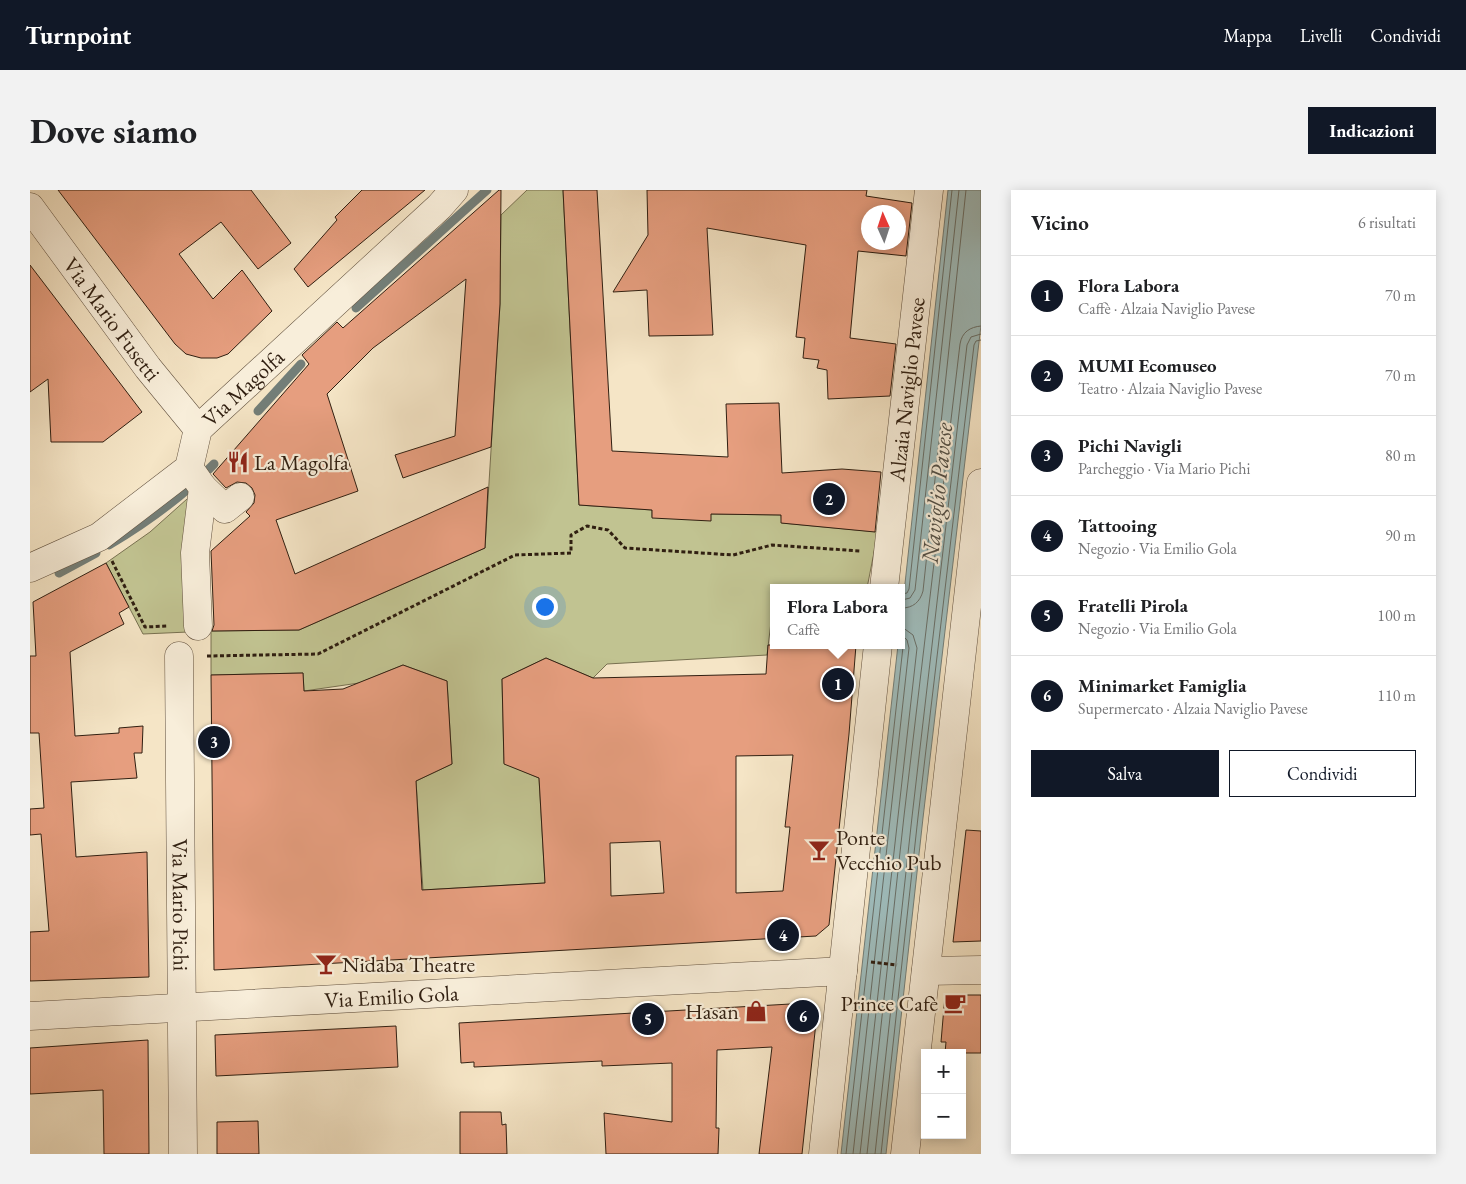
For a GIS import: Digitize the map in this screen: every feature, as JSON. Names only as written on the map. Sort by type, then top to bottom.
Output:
[{"type":"street","name":"Via Magolfa","points":[[198,626],[195,552],[198,429],[439,207],[454,190]]},
{"type":"street","name":"Alzaia Naviglio Pavese","points":[[884,584],[929,190]]},
{"type":"street","name":"Via Mario Fusetti","points":[[30,207],[148,368],[198,429]]},
{"type":"street","points":[[30,568],[100,537],[196,478],[225,509],[240,497]]},
{"type":"street","points":[[905,1154],[926,971],[972,652],[981,483]]},
{"type":"street","points":[[823,1154],[878,649]]},
{"type":"street","name":"Via Mario Pichi","points":[[179,656],[183,1154]]},
{"type":"street","points":[[926,971],[981,970]]},
{"type":"street","name":"Via Emilio Gola","points":[[30,1016],[843,971]]},
{"type":"path","points":[[179,656],[318,654],[515,555],[572,553],[571,535],[587,526],[608,530],[625,548],[733,555],[772,545],[865,551]]},
{"type":"path","points":[[100,537],[145,627],[168,626]]},
{"type":"path","points":[[869,962],[899,965]]},
{"type":"green space","points":[[527,190],[563,190],[579,505],[652,510],[652,517],[711,514],[781,515],[782,523],[878,532],[868,584],[770,584],[770,630],[767,655],[607,664],[593,678],[546,658],[502,679],[504,763],[539,778],[545,883],[423,890],[416,781],[452,764],[447,681],[403,665],[359,683],[304,691],[303,673],[211,675],[211,631],[299,630],[485,548],[500,304],[501,215]]},
{"type":"green space","points":[[196,491],[207,554],[211,631],[143,634],[106,563],[150,532]]},
{"type":"water","name":"Naviglio Pavese","points":[[948,190],[981,190],[981,325],[886,1154],[841,1154],[898,649],[905,649],[905,584]]},
{"type":"building","points":[[58,190],[251,190],[291,243],[258,269],[221,222],[179,254],[213,299],[242,270],[272,311],[228,354],[217,358],[201,358],[186,354],[175,344]]},
{"type":"building","points":[[362,190],[425,190],[308,287],[294,269],[337,220],[335,217]]},
{"type":"building","points":[[501,190],[500,304],[491,447],[403,478],[395,455],[455,436],[466,279],[373,348],[327,394],[358,491],[276,520],[295,574],[488,487],[485,548],[299,630],[212,631],[214,625],[211,551],[250,516],[246,512],[254,503],[255,495],[252,488],[246,483],[237,482],[226,488],[213,474],[309,364],[302,355],[337,322],[343,328]]},
{"type":"building","points":[[563,190],[597,190],[612,451],[728,457],[726,404],[779,403],[782,473],[842,469],[881,472],[875,532],[781,523],[781,515],[711,514],[711,521],[652,518],[652,510],[579,505]]},
{"type":"building","points":[[647,190],[867,190],[866,196],[912,203],[906,256],[858,251],[850,338],[896,344],[890,396],[828,399],[827,370],[817,368],[819,360],[803,358],[805,338],[796,337],[806,245],[707,228],[713,335],[649,336],[647,290],[613,292],[648,235]]},
{"type":"building","points":[[30,265],[142,412],[103,442],[51,442],[48,379],[30,392]]},
{"type":"building","points":[[106,563],[129,607],[119,613],[124,624],[70,652],[75,736],[119,733],[119,728],[143,726],[142,753],[134,753],[137,778],[71,782],[76,857],[147,852],[149,977],[30,981],[30,932],[49,931],[41,834],[30,835],[30,809],[44,808],[39,733],[30,733],[30,656],[36,656],[33,602]]},
{"type":"building","points":[[768,645],[770,645],[770,649],[856,649],[849,734],[829,925],[816,936],[214,970],[211,675],[303,673],[304,691],[343,689],[403,665],[447,681],[452,764],[416,781],[422,890],[545,883],[539,778],[504,764],[502,679],[546,658],[593,678],[766,674]],"holes":[[[793,755],[785,827],[790,827],[783,891],[736,893],[736,756]],[[660,841],[664,893],[611,896],[610,843]]]},
{"type":"building","points":[[966,830],[981,831],[981,941],[953,942]]},
{"type":"building","points":[[945,995],[981,995],[981,1053],[966,1053],[966,1049],[945,1049],[946,1042],[941,1042]]},
{"type":"building","points":[[808,1003],[817,1013],[802,1154],[759,1154],[772,1047],[717,1050],[716,1128],[719,1128],[718,1154],[606,1154],[604,1113],[672,1122],[672,1063],[602,1066],[602,1061],[474,1067],[474,1062],[461,1063],[459,1023]]},
{"type":"building","points":[[396,1026],[398,1067],[216,1076],[215,1035]]},
{"type":"building","points":[[148,1040],[149,1154],[104,1154],[103,1090],[30,1094],[30,1048]]},
{"type":"building","points":[[460,1112],[501,1112],[502,1125],[506,1124],[507,1154],[460,1154]]},
{"type":"building","points":[[258,1121],[259,1154],[217,1154],[217,1122]]},
{"type":"waterway","points":[[356,308],[487,190]]},
{"type":"waterway","points":[[258,411],[301,364]]},
{"type":"waterway","points":[[209,469],[214,464]]},
{"type":"waterway","points":[[109,545],[151,518],[190,487]]},
{"type":"waterway","points":[[59,573],[96,553]]},
{"type":"place","name":"La Magolfa","points":[[238,462]]},
{"type":"place","name":"MUMI Ecomuseo","points":[[829,499]]},
{"type":"place","name":"Flora Labora","points":[[838,684]]},
{"type":"place","name":"Pichi Navigli","points":[[214,742]]},
{"type":"place","name":"Ponte Vecchio Pub","points":[[819,850]]},
{"type":"place","name":"Tattooing","points":[[783,935]]},
{"type":"place","name":"Nidaba Theatre","points":[[326,964]]},
{"type":"place","name":"Prince Cafè","points":[[955,1003]]},
{"type":"place","name":"Hasan","points":[[756,1011]]},
{"type":"place","name":"Minimarket Famiglia","points":[[803,1016]]},
{"type":"place","name":"Fratelli Pirola","points":[[648,1019]]}]
